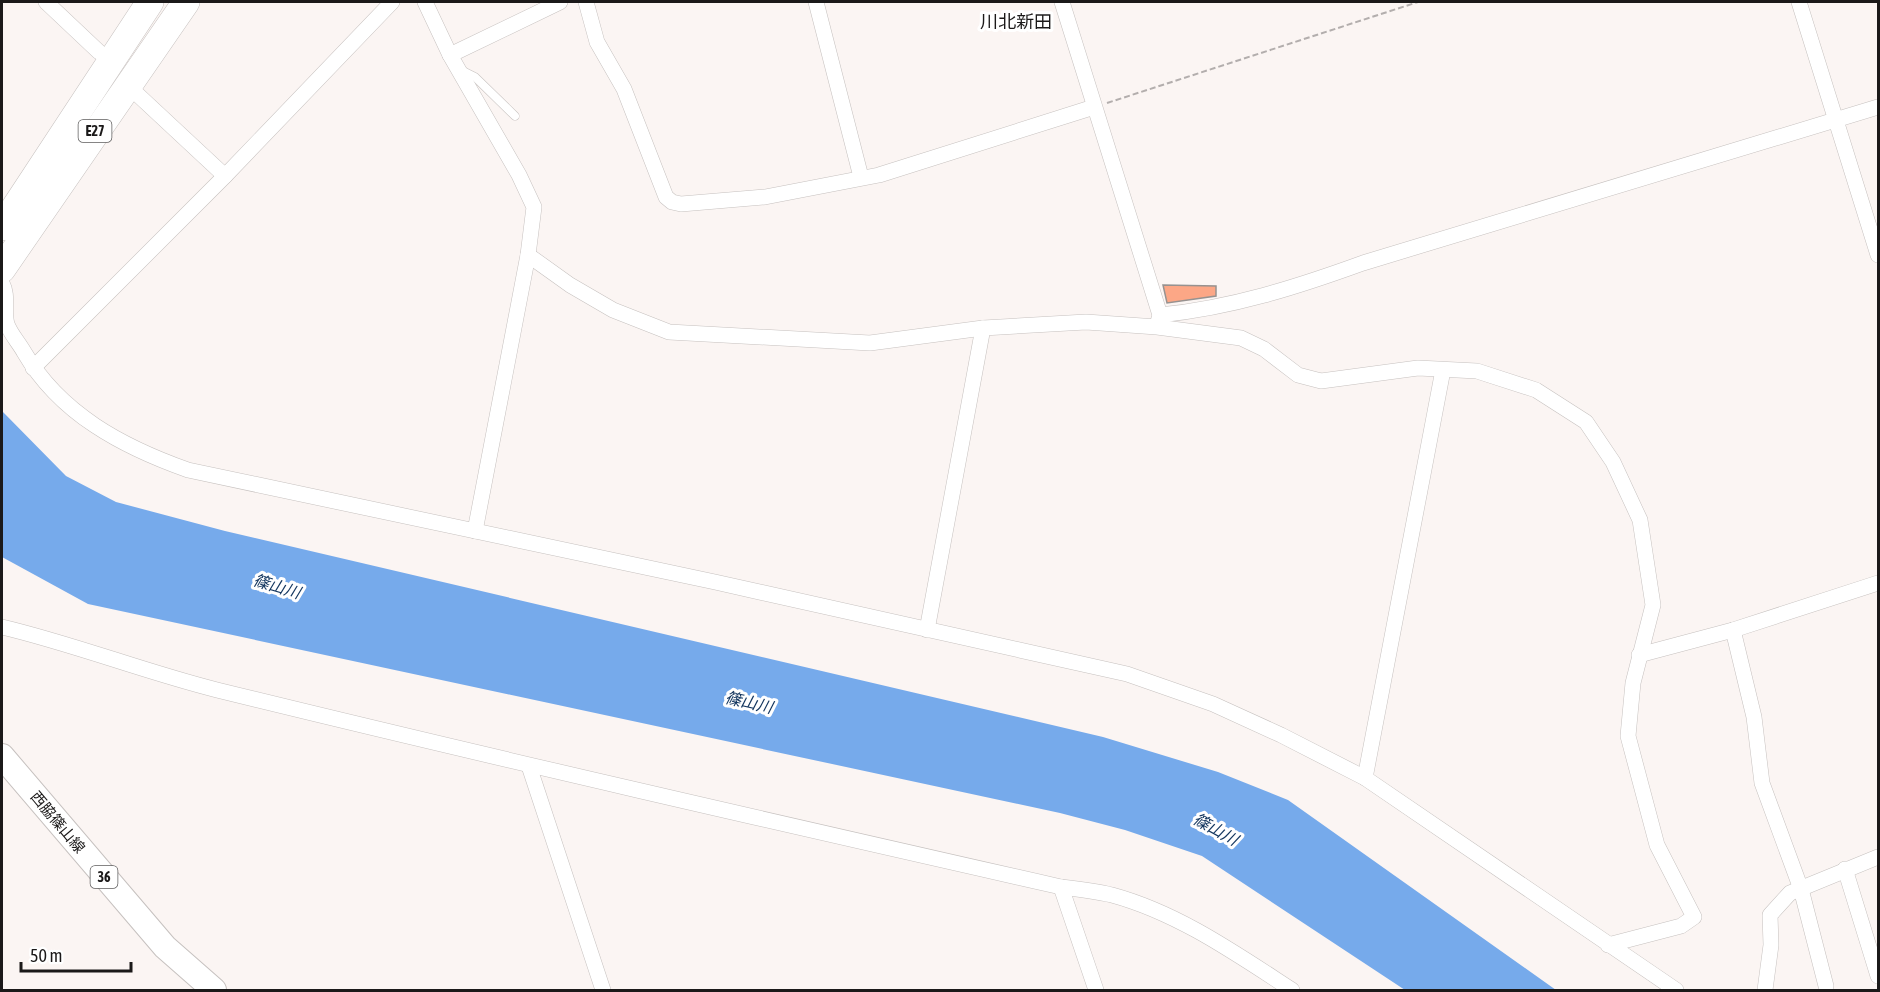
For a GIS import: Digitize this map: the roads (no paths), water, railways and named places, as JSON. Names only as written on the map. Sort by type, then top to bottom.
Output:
[{"type":"highway","name":"E27","points":[[2,227],[150,2]]},
{"type":"highway","name":"E27","points":[[3,271],[186,2]]},
{"type":"main road","name":"西脇篠山線","points":[[2,756],[165,947],[213,990]]},
{"type":"street","points":[[46,2],[99,52]]},
{"type":"street","points":[[33,368],[225,176],[392,2]]},
{"type":"street","points":[[425,2],[453,62],[519,175],[534,207],[528,255],[475,531]]},
{"type":"street","points":[[453,62],[560,2]]},
{"type":"street","points":[[586,2],[597,42],[624,88],[666,197],[672,202],[681,204],[765,197],[879,175],[1094,107]]},
{"type":"street","points":[[816,2],[861,177]]},
{"type":"street","points":[[1062,2],[1159,321]]},
{"type":"street","points":[[1799,2],[1878,255]]},
{"type":"street","points":[[136,94],[225,176]]},
{"type":"street","points":[[528,255],[570,285],[613,310],[669,332],[870,343],[983,328],[1086,322],[1159,321],[1300,286],[1363,263],[1878,107]]},
{"type":"street","points":[[3,271],[7,324],[33,368],[48,388],[68,406],[108,434],[145,455],[188,470],[716,582],[1138,678],[1223,708],[1365,778],[1676,990]]},
{"type":"street","points":[[1159,321],[1241,338],[1264,349],[1298,375],[1322,381],[1418,368],[1477,371],[1536,390],[1586,423],[1607,454],[1640,520],[1653,605],[1632,683],[1628,736],[1657,845],[1694,917],[1681,926],[1608,945]]},
{"type":"street","points":[[927,630],[983,328]]},
{"type":"street","points":[[1365,778],[1443,370]]},
{"type":"street","points":[[1639,655],[1733,630],[1878,584]]},
{"type":"street","points":[[2,627],[175,680],[529,766],[1061,887],[1111,895],[1161,913],[1220,943],[1292,990]]},
{"type":"street","points":[[1733,630],[1754,717],[1762,783],[1801,889],[1826,986]]},
{"type":"street","points":[[529,766],[603,990]]},
{"type":"street","points":[[1765,990],[1771,945],[1770,915],[1790,893],[1878,857]]},
{"type":"street","points":[[1845,869],[1878,976]]},
{"type":"street","points":[[1061,887],[1096,990]]},
{"type":"lane","points":[[453,62],[476,77],[515,116]]},
{"type":"water","name":"篠山川","points":[[2,411],[66,476],[116,502],[225,531],[1103,737],[1218,772],[1288,800],[1556,990],[1405,990],[1202,856],[1125,830],[1060,813],[88,604],[2,557]]},
{"type":"district","name":"川北新田","points":[[1016,21]]}]
